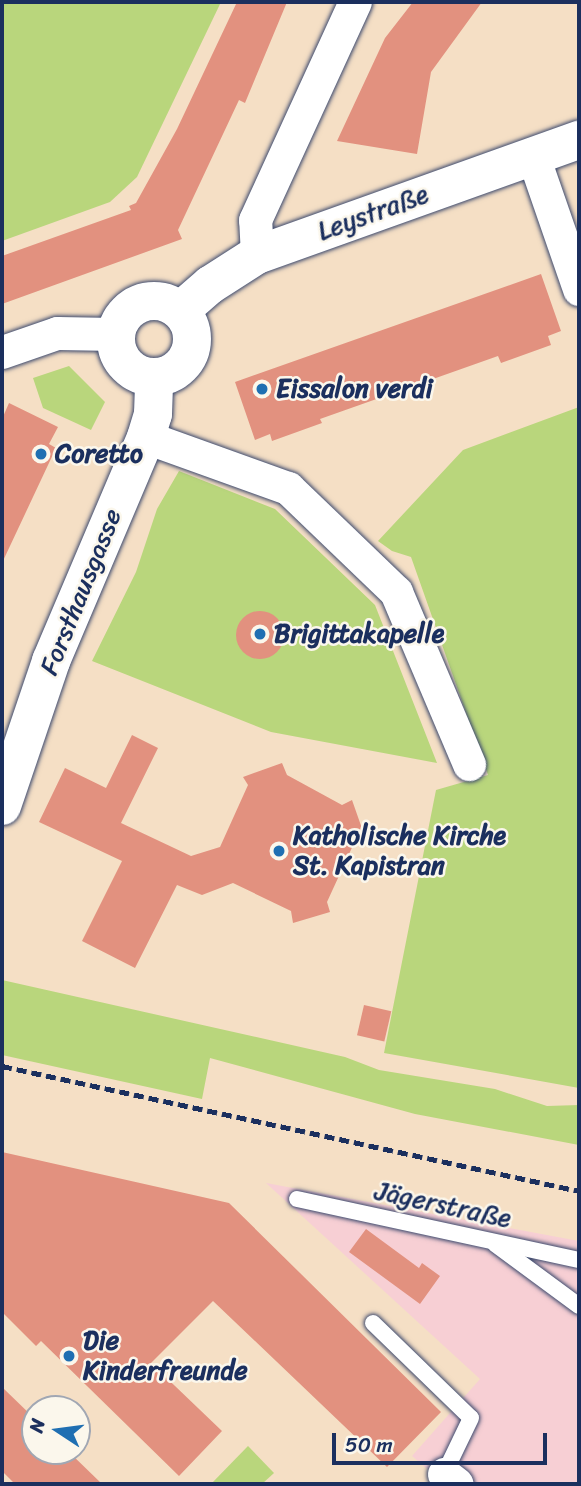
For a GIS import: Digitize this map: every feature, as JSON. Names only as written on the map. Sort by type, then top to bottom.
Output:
[{"type":"street","points":[[257,255],[255,220],[355,2]]},
{"type":"street","name":"Leystraße","points":[[180,311],[210,285],[257,255],[579,140]]},
{"type":"street","points":[[533,156],[579,289]]},
{"type":"street","points":[[161,301],[180,311],[190,327],[190,353],[180,368],[154,378],[143,376],[126,365],[116,346],[116,334],[126,313],[142,303],[161,301]]},
{"type":"street","points":[[2,352],[57,333],[116,334]]},
{"type":"street","name":"Forsthausgasse","points":[[2,806],[51,662],[146,437],[153,414],[154,378]]},
{"type":"street","points":[[146,437],[288,488],[396,592],[469,764]]},
{"type":"lane","name":"Jägerstraße","points":[[296,1199],[579,1260]]},
{"type":"lane","points":[[491,1241],[579,1306]]},
{"type":"lane","points":[[373,1323],[471,1418],[450,1479]]},
{"type":"shaded area","points":[[266,1183],[579,1241],[579,1484],[445,1484],[412,1456],[480,1379]]},
{"type":"green space","points":[[2,2],[221,2],[137,177],[110,202],[2,241]]},
{"type":"green space","points":[[69,366],[105,402],[91,430],[43,408],[33,378]]},
{"type":"green space","points":[[579,407],[579,1088],[384,1053],[436,790],[488,775],[411,557],[392,551],[378,541],[463,450]]},
{"type":"green space","points":[[179,471],[275,509],[375,605],[437,763],[271,732],[92,661],[136,572],[157,509]]},
{"type":"green space","points":[[2,980],[345,1057],[379,1070],[495,1089],[547,1106],[579,1105],[579,1145],[415,1114],[210,1058],[202,1099],[2,1055]]},
{"type":"green space","points":[[248,1446],[274,1473],[262,1484],[211,1484]]},
{"type":"building","points":[[237,2],[287,2],[245,103],[239,100],[178,230],[182,239],[2,304],[2,256],[131,210],[129,206],[136,203],[177,129]]},
{"type":"building","points":[[413,2],[482,2],[431,72],[417,154],[337,141],[385,38]]},
{"type":"building","points":[[541,274],[561,331],[548,336],[551,345],[501,363],[498,356],[320,419],[322,423],[272,441],[270,434],[255,440],[235,382]]},
{"type":"building","points":[[9,403],[58,427],[49,444],[56,448],[2,563],[2,419]]},
{"type":"building","name":"Brigittakapelle","points":[[260,611],[269,612],[277,618],[283,626],[283,644],[277,652],[269,658],[260,659],[251,658],[243,652],[237,644],[236,635],[237,626],[243,618],[251,612]]},
{"type":"building","name":"Katholische Kirche St. Kapistran","points":[[132,735],[158,748],[121,823],[191,856],[220,847],[248,785],[243,777],[282,763],[287,775],[342,805],[352,800],[365,837],[355,841],[327,902],[330,912],[293,923],[291,911],[233,883],[202,895],[177,885],[135,968],[82,941],[122,861],[39,822],[65,768],[106,788]]},
{"type":"building","points":[[364,1005],[391,1011],[384,1042],[357,1035]]},
{"type":"building","points":[[2,1152],[229,1203],[441,1412],[387,1467],[213,1301],[151,1363],[222,1431],[179,1476],[41,1341],[36,1346],[2,1312]]},
{"type":"building","points":[[366,1229],[419,1268],[422,1263],[440,1276],[420,1304],[349,1252]]},
{"type":"building","points":[[2,1387],[21,1405],[21,1465],[82,1465],[102,1484],[15,1484],[2,1471]]},
{"type":"railway","points":[[2,1066],[579,1191]]},
{"type":"place","name":"Eissalon verdi","points":[[262,389]]},
{"type":"place","name":"Coretto","points":[[41,454]]},
{"type":"place","name":"Brigittakapelle","points":[[260,634]]},
{"type":"place","name":"Katholische Kirche St. Kapistran","points":[[279,851]]},
{"type":"place","name":"Die Kinderfreunde","points":[[69,1356]]}]
